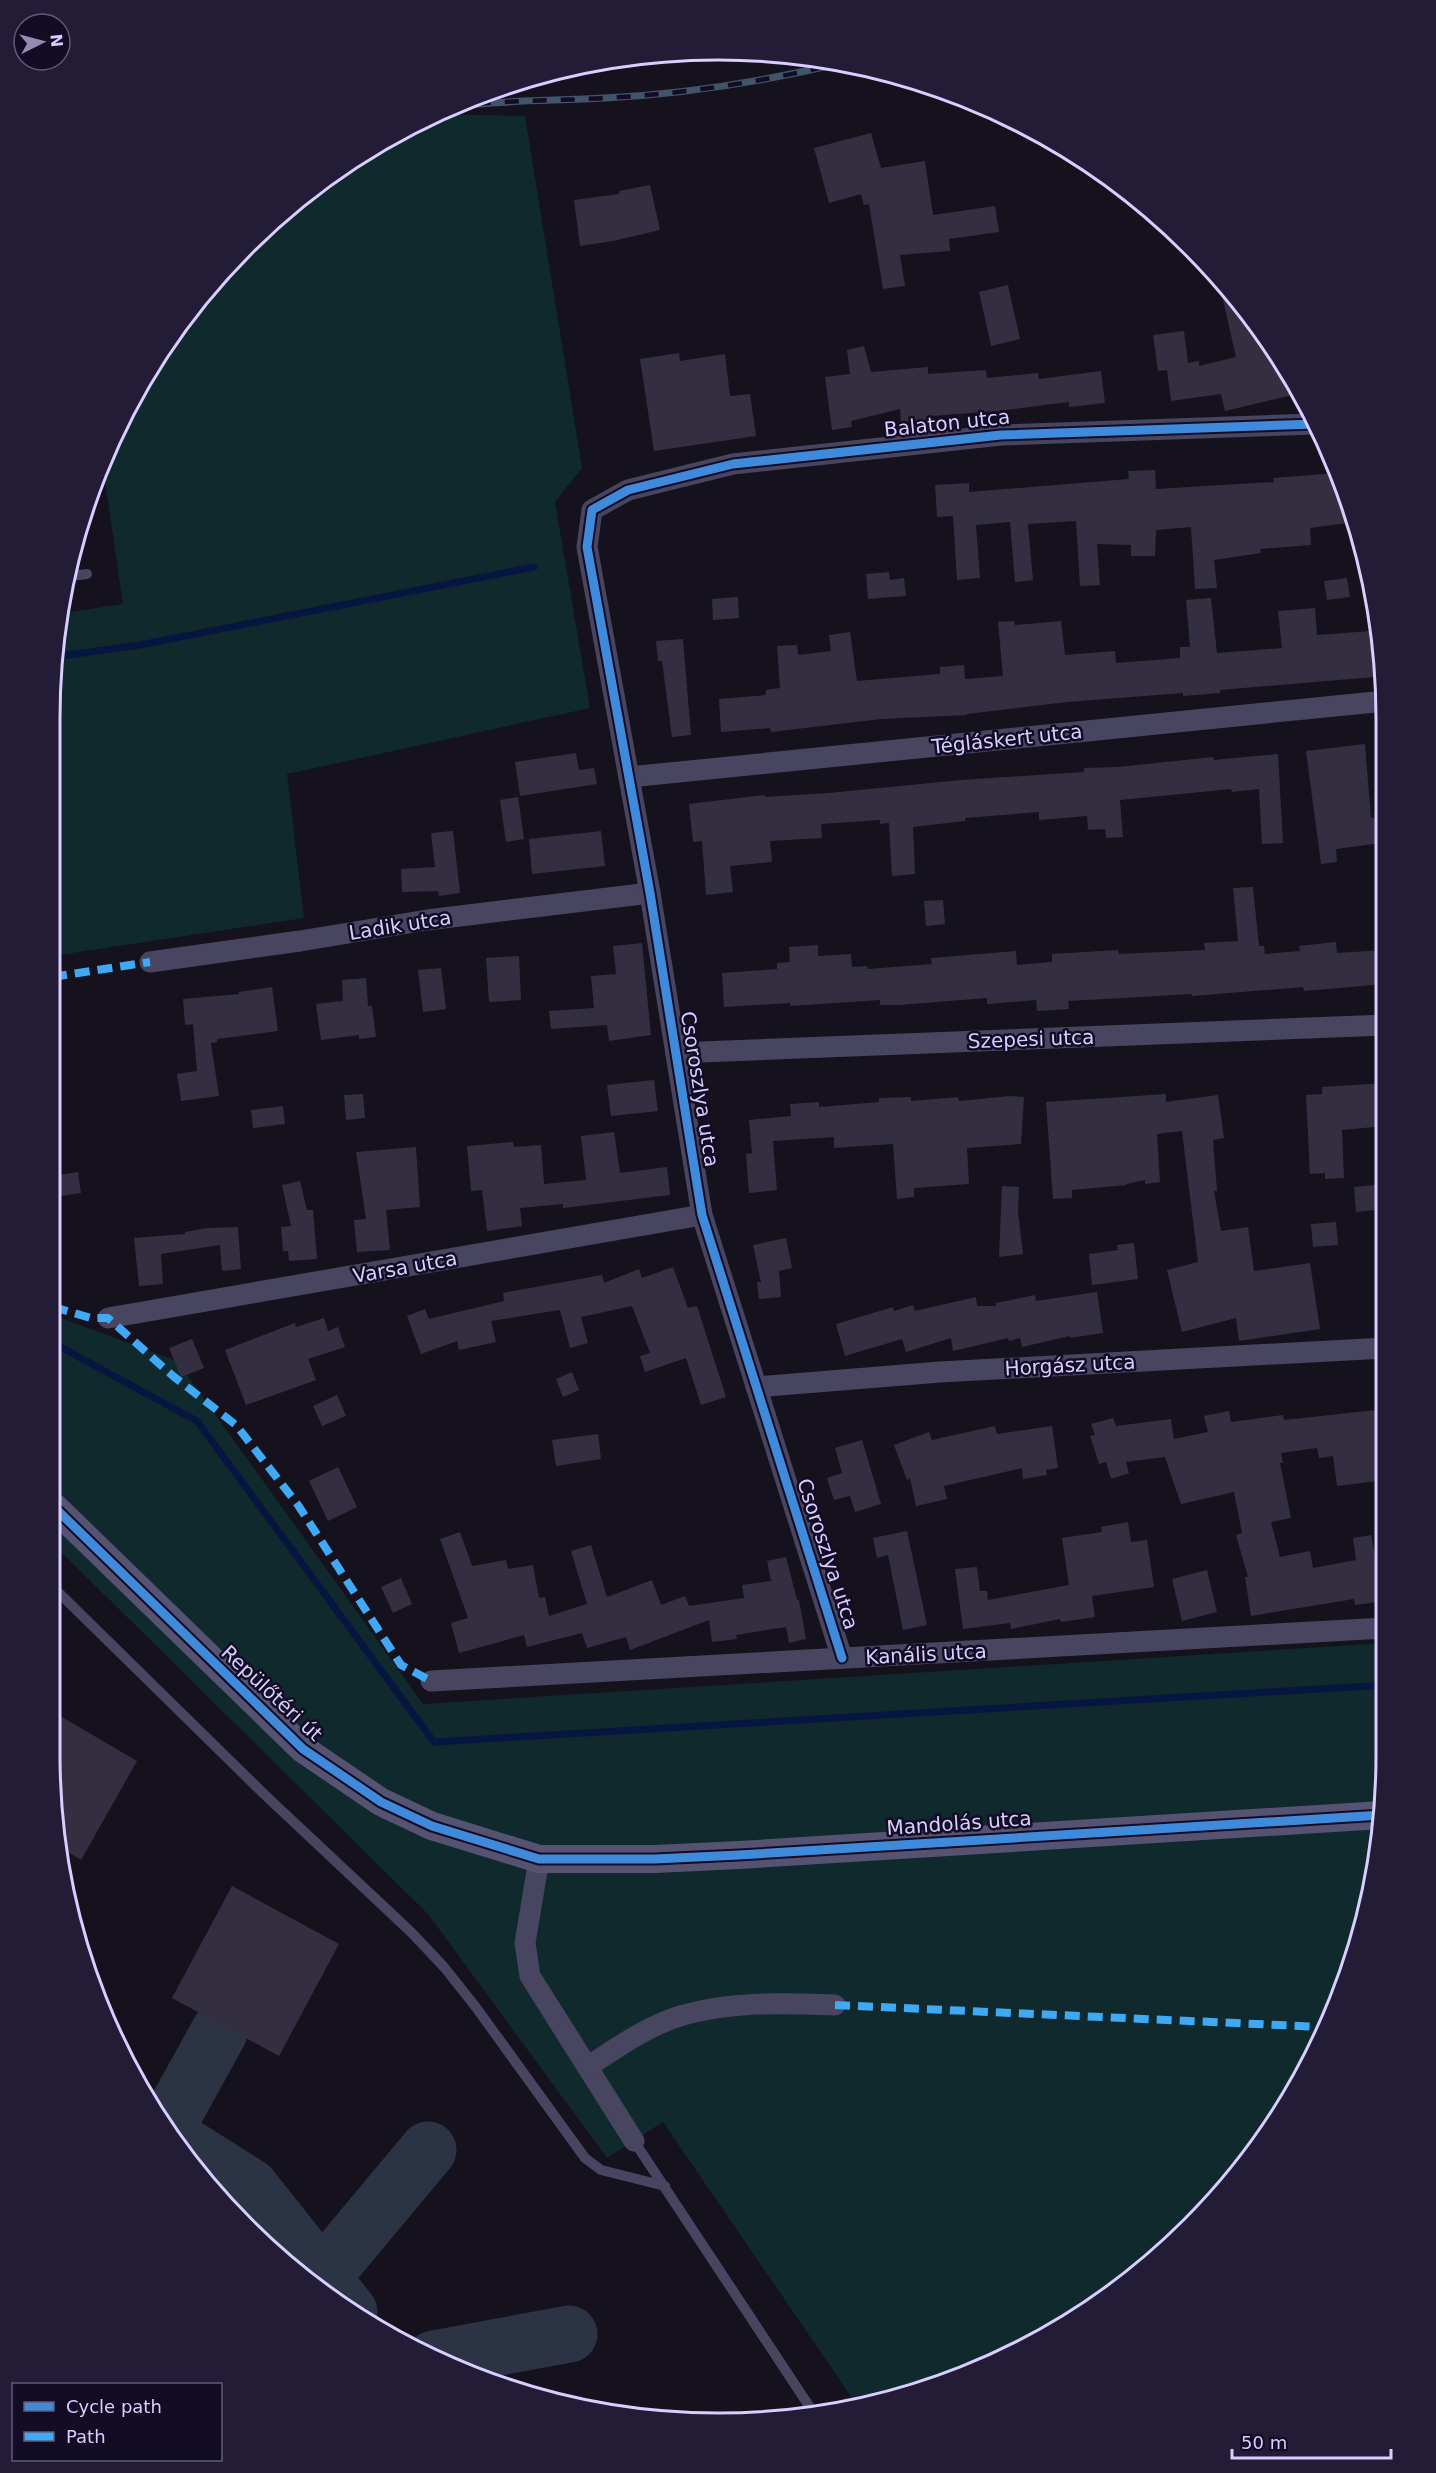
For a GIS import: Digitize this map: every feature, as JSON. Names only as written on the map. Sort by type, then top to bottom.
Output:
[{"type":"street","name":"Balaton utca","points":[[592,510],[628,490],[733,464],[1001,435],[1307,424]]},
{"type":"street","name":"Csoroszlya utca","points":[[592,510],[587,547],[650,892],[702,1215],[842,1658]]},
{"type":"street","name":"Tégláskert utca","points":[[629,777],[1376,702]]},
{"type":"street","name":"Ladik utca","points":[[150,962],[427,920],[650,892]]},
{"type":"street","name":"Szepesi utca","points":[[676,1053],[1376,1025]]},
{"type":"street","name":"Varsa utca","points":[[108,1318],[702,1215]]},
{"type":"street","name":"Horgász utca","points":[[756,1387],[940,1372],[1376,1348]]},
{"type":"street","name":"Repülőtéri út","points":[[60,1513],[303,1749],[381,1802],[432,1826],[538,1859]]},
{"type":"street","name":"Kanális utca","points":[[430,1681],[1376,1628]]},
{"type":"street","name":"Mandolás utca","points":[[538,1859],[654,1860],[1373,1816]]},
{"type":"street","points":[[538,1859],[525,1943],[530,1976],[634,2141]]},
{"type":"street","points":[[587,2067],[635,2037],[678,2017],[716,2007],[781,2003],[835,2005]]},
{"type":"lane","points":[[76,575],[87,574]]},
{"type":"lane","points":[[60,1593],[265,1795],[412,1933],[444,1967],[585,2158],[602,2170],[665,2186]]},
{"type":"lane","points":[[634,2141],[809,2406]]},
{"type":"green space","points":[[456,114],[525,116],[582,468],[555,502],[590,708],[287,774],[304,918],[60,955],[61,675],[69,612],[123,604],[105,480],[148,389],[196,317],[223,284],[284,223],[352,171],[389,148]]},
{"type":"green space","points":[[60,1318],[177,1361],[423,1704],[1376,1644],[1375,1798],[1370,1841],[1354,1925],[1326,2007],[1288,2084],[1265,2121],[1213,2189],[1152,2250],[1119,2277],[1047,2325],[1009,2345],[970,2363],[888,2391],[853,2399],[663,2122],[607,2158],[428,1914],[60,1551]]},
{"type":"building","points":[[871,133],[881,168],[925,161],[933,215],[995,206],[999,232],[949,239],[950,251],[900,255],[905,286],[883,289],[869,204],[864,205],[861,194],[829,203],[814,148]]},
{"type":"building","points":[[650,185],[660,230],[580,246],[574,200],[619,194],[619,191]]},
{"type":"building","points":[[1008,285],[1020,339],[991,346],[979,292]]},
{"type":"building","points":[[1222,295],[1265,352],[1291,395],[1225,411],[1221,394],[1171,401],[1167,370],[1158,371],[1153,335],[1184,331],[1188,363],[1199,361],[1199,366],[1236,357]]},
{"type":"building","points":[[864,346],[871,372],[928,367],[928,374],[986,370],[987,378],[1038,373],[1039,379],[1101,371],[1105,403],[1069,407],[1069,402],[932,416],[932,420],[901,422],[900,409],[851,421],[852,427],[832,430],[825,377],[850,374],[847,350]]},
{"type":"building","points":[[679,353],[680,361],[725,354],[730,396],[750,394],[756,436],[654,451],[640,359]]},
{"type":"building","points":[[1155,470],[1156,489],[1274,482],[1273,478],[1329,474],[1346,523],[1310,528],[1311,545],[1260,549],[1261,553],[1214,560],[1217,588],[1195,589],[1191,527],[1156,530],[1155,556],[1131,556],[1131,545],[1097,544],[1100,585],[1080,586],[1076,521],[1028,524],[1033,580],[1015,582],[1010,522],[976,525],[980,578],[957,580],[953,516],[937,517],[935,485],[969,483],[969,492],[1129,479],[1128,471]]},
{"type":"building","points":[[889,572],[890,580],[904,578],[906,596],[868,599],[866,574]]},
{"type":"building","points":[[1347,578],[1350,597],[1327,600],[1324,581]]},
{"type":"building","points":[[738,597],[739,618],[713,620],[712,599]]},
{"type":"building","points":[[1211,598],[1217,653],[1282,648],[1278,611],[1315,608],[1317,635],[1370,631],[1374,677],[1220,690],[1220,693],[1183,696],[1183,693],[1067,702],[967,715],[881,719],[771,732],[770,728],[721,732],[719,699],[766,695],[766,690],[780,688],[777,646],[797,645],[798,655],[831,651],[829,635],[850,632],[857,681],[940,674],[940,667],[964,665],[965,679],[1003,676],[998,622],[1014,621],[1015,625],[1061,621],[1065,655],[1115,651],[1116,663],[1180,658],[1180,647],[1190,647],[1186,600]]},
{"type":"building","points":[[683,639],[691,735],[672,737],[662,661],[658,661],[656,641]]},
{"type":"building","points":[[1365,744],[1371,818],[1376,817],[1376,844],[1336,849],[1337,862],[1321,864],[1306,751]]},
{"type":"building","points":[[576,753],[579,770],[594,768],[597,784],[520,796],[515,762]]},
{"type":"building","points":[[1278,754],[1283,843],[1262,844],[1259,789],[1232,792],[1231,789],[1120,800],[1123,837],[1106,838],[1105,829],[1088,830],[1087,816],[1039,820],[1039,812],[965,818],[965,821],[913,827],[915,874],[892,876],[889,823],[880,824],[880,820],[821,824],[822,838],[770,841],[772,862],[730,866],[733,892],[706,895],[702,841],[693,842],[689,804],[765,795],[765,797],[829,793],[961,780],[1084,772],[1084,768]]},
{"type":"building","points":[[518,797],[524,839],[506,842],[500,800]]},
{"type":"building","points":[[453,831],[460,893],[439,896],[438,891],[402,892],[401,869],[435,867],[431,833]]},
{"type":"building","points":[[601,831],[605,866],[532,874],[529,839]]},
{"type":"building","points":[[1253,887],[1259,946],[1264,946],[1265,954],[1300,951],[1299,946],[1336,942],[1337,953],[1376,951],[1376,985],[1304,991],[1303,987],[1192,996],[1192,994],[1068,1001],[1069,1009],[1037,1011],[1036,1000],[987,1004],[987,998],[899,1005],[880,1005],[880,1000],[790,1006],[790,1003],[724,1007],[722,973],[777,969],[777,963],[790,962],[789,947],[818,945],[818,956],[851,954],[852,967],[867,966],[868,969],[932,964],[931,958],[1016,951],[1017,965],[1052,962],[1052,954],[1118,950],[1119,954],[1205,950],[1204,943],[1238,941],[1233,888]]},
{"type":"building","points":[[943,900],[945,924],[926,926],[924,901]]},
{"type":"building","points":[[642,943],[651,1035],[609,1041],[607,1025],[551,1029],[549,1011],[594,1008],[591,976],[616,974],[613,946]]},
{"type":"building","points":[[519,956],[521,1000],[489,1002],[486,958]]},
{"type":"building","points":[[441,968],[446,1009],[423,1012],[418,970]]},
{"type":"building","points":[[366,978],[368,1006],[372,1006],[376,1037],[359,1039],[359,1035],[321,1040],[316,1004],[343,1001],[342,980]]},
{"type":"building","points":[[272,987],[278,1031],[217,1039],[217,1042],[211,1043],[219,1096],[181,1101],[177,1074],[197,1071],[193,1024],[185,1025],[183,999],[239,994],[239,992]]},
{"type":"building","points":[[654,1080],[658,1111],[611,1116],[607,1085]]},
{"type":"building","points":[[1376,1084],[1376,1127],[1342,1130],[1344,1178],[1325,1179],[1325,1173],[1310,1174],[1306,1095],[1322,1094],[1322,1087]]},
{"type":"building","points":[[363,1094],[365,1118],[346,1120],[344,1095]]},
{"type":"building","points":[[1166,1094],[1166,1102],[1218,1095],[1224,1138],[1213,1140],[1217,1191],[1214,1191],[1221,1231],[1248,1227],[1254,1271],[1310,1263],[1320,1329],[1239,1341],[1236,1318],[1182,1332],[1167,1270],[1198,1262],[1182,1131],[1157,1134],[1160,1182],[1145,1184],[1145,1180],[1127,1185],[1072,1190],[1072,1198],[1053,1199],[1046,1102]]},
{"type":"building","points":[[1010,1096],[1024,1097],[1021,1144],[967,1148],[969,1184],[914,1188],[914,1197],[897,1199],[893,1144],[834,1148],[834,1137],[773,1141],[777,1190],[749,1193],[746,1154],[752,1153],[749,1120],[791,1116],[790,1104],[819,1102],[819,1107],[879,1102],[879,1098],[911,1097],[911,1101],[958,1097],[959,1101]]},
{"type":"building","points":[[283,1106],[285,1124],[253,1128],[251,1110]]},
{"type":"building","points":[[614,1132],[620,1173],[667,1167],[670,1195],[563,1208],[563,1204],[520,1208],[522,1226],[487,1231],[482,1190],[471,1191],[467,1146],[513,1142],[514,1147],[541,1145],[544,1184],[586,1180],[581,1136]]},
{"type":"building","points":[[416,1147],[420,1207],[386,1210],[390,1250],[357,1252],[354,1220],[366,1219],[356,1152]]},
{"type":"building","points":[[78,1172],[81,1193],[60,1196],[60,1175]]},
{"type":"building","points":[[300,1181],[307,1210],[313,1210],[317,1259],[289,1261],[288,1251],[283,1251],[281,1227],[291,1226],[282,1185]]},
{"type":"building","points":[[1376,1185],[1376,1210],[1356,1212],[1354,1187]]},
{"type":"building","points":[[1002,1186],[1019,1187],[1018,1212],[1023,1254],[999,1257]]},
{"type":"building","points":[[1336,1222],[1338,1245],[1313,1247],[1311,1224]]},
{"type":"building","points":[[238,1227],[241,1269],[222,1271],[220,1245],[161,1254],[163,1284],[139,1286],[134,1238],[185,1234],[185,1232],[207,1228]]},
{"type":"building","points":[[786,1238],[792,1268],[779,1271],[781,1297],[759,1299],[757,1282],[761,1282],[753,1245]]},
{"type":"building","points":[[1134,1243],[1138,1279],[1092,1285],[1089,1254],[1118,1250],[1117,1245]]},
{"type":"building","points":[[673,1267],[688,1308],[697,1306],[726,1397],[701,1405],[686,1358],[645,1372],[640,1356],[650,1353],[632,1306],[581,1317],[588,1343],[570,1348],[560,1310],[491,1321],[496,1342],[459,1350],[457,1341],[421,1354],[407,1316],[425,1309],[429,1319],[504,1301],[503,1293],[602,1275],[604,1283],[639,1269],[642,1278]]},
{"type":"building","points":[[1097,1292],[1103,1333],[1070,1338],[1070,1336],[1022,1347],[1020,1338],[1009,1341],[1008,1338],[953,1351],[951,1338],[906,1352],[902,1339],[845,1356],[836,1324],[893,1307],[894,1311],[913,1305],[915,1311],[976,1297],[977,1306],[996,1306],[996,1303],[1035,1295],[1036,1301]]},
{"type":"building","points":[[324,1318],[328,1331],[338,1327],[345,1347],[308,1359],[316,1380],[246,1405],[225,1350],[295,1323],[296,1327]]},
{"type":"building","points":[[192,1339],[204,1368],[181,1377],[169,1348]]},
{"type":"building","points":[[572,1372],[579,1390],[563,1397],[556,1379]]},
{"type":"building","points":[[337,1395],[346,1416],[322,1426],[313,1406]]},
{"type":"building","points":[[1376,1410],[1376,1481],[1337,1486],[1333,1456],[1319,1458],[1317,1448],[1281,1453],[1283,1463],[1280,1463],[1291,1518],[1271,1522],[1280,1557],[1310,1551],[1313,1568],[1356,1560],[1353,1538],[1371,1535],[1376,1561],[1376,1602],[1355,1605],[1354,1599],[1251,1616],[1245,1577],[1248,1577],[1236,1535],[1242,1533],[1234,1492],[1181,1504],[1165,1457],[1126,1462],[1129,1473],[1111,1479],[1106,1462],[1099,1464],[1090,1436],[1095,1435],[1091,1424],[1113,1418],[1116,1426],[1171,1419],[1174,1439],[1208,1432],[1204,1416],[1229,1411],[1231,1422],[1283,1415],[1284,1420]]},
{"type":"building","points":[[995,1426],[997,1434],[1052,1426],[1058,1468],[1046,1470],[1047,1475],[1023,1479],[1022,1468],[944,1486],[947,1499],[916,1506],[910,1478],[907,1480],[894,1445],[929,1432],[932,1440]]},
{"type":"building","points":[[598,1434],[601,1459],[556,1466],[552,1440]]},
{"type":"building","points":[[862,1440],[881,1504],[855,1512],[850,1496],[834,1500],[827,1478],[842,1473],[835,1448]]},
{"type":"building","points":[[338,1467],[357,1507],[328,1521],[309,1481]]},
{"type":"building","points":[[1128,1522],[1131,1542],[1147,1540],[1154,1587],[1092,1596],[1095,1617],[1061,1622],[1060,1619],[1011,1629],[1010,1623],[963,1629],[955,1569],[977,1567],[980,1591],[987,1591],[988,1600],[1069,1585],[1062,1538],[1102,1532],[1101,1527]]},
{"type":"building","points":[[907,1531],[927,1625],[903,1630],[888,1555],[877,1558],[873,1538]]},
{"type":"building","points":[[460,1532],[472,1566],[506,1560],[508,1569],[533,1565],[539,1598],[545,1597],[549,1616],[587,1604],[571,1551],[591,1545],[607,1597],[652,1580],[661,1605],[685,1596],[689,1606],[744,1598],[742,1585],[771,1581],[767,1561],[786,1557],[797,1600],[799,1600],[806,1639],[789,1643],[786,1627],[736,1635],[737,1639],[712,1642],[709,1620],[630,1650],[626,1637],[587,1648],[582,1633],[527,1647],[524,1635],[459,1653],[451,1623],[468,1618],[440,1539]]},
{"type":"building","points":[[1207,1570],[1217,1612],[1182,1621],[1172,1579]]},
{"type":"building","points":[[401,1578],[412,1604],[393,1613],[381,1587]]},
{"type":"building","points":[[60,1716],[137,1761],[81,1860],[68,1852],[66,1841],[61,1798]]},
{"type":"building","points":[[232,1886],[339,1944],[279,2056],[172,1998]]},
{"type":"waterway","points":[[63,656],[140,645],[534,567]]},
{"type":"waterway","points":[[60,1347],[197,1421],[434,1742],[1376,1686]]},
{"type":"taxiway","points":[[170,2120],[219,2032]]},
{"type":"taxiway","points":[[322,2277],[428,2150]]},
{"type":"taxiway","points":[[192,2151],[250,2187],[327,2284]]},
{"type":"taxiway","points":[[451,2356],[569,2334]]},
{"type":"railway","points":[[483,103],[605,98],[696,90],[817,68]]},
{"type":"marked path","points":[[60,976],[150,962]]},
{"type":"marked path","points":[[60,1309],[91,1318],[108,1318],[173,1376],[236,1425],[298,1505],[401,1665],[431,1681]]},
{"type":"marked path","points":[[835,2005],[1317,2027]]},
{"type":"cycle path","points":[[842,1658],[702,1215],[650,893],[587,547],[592,510],[628,490],[733,464],[1001,435],[1307,424]]},
{"type":"cycle path","points":[[60,1513],[303,1749],[381,1802],[432,1826],[539,1859],[655,1859],[739,1855],[1373,1816]]}]
